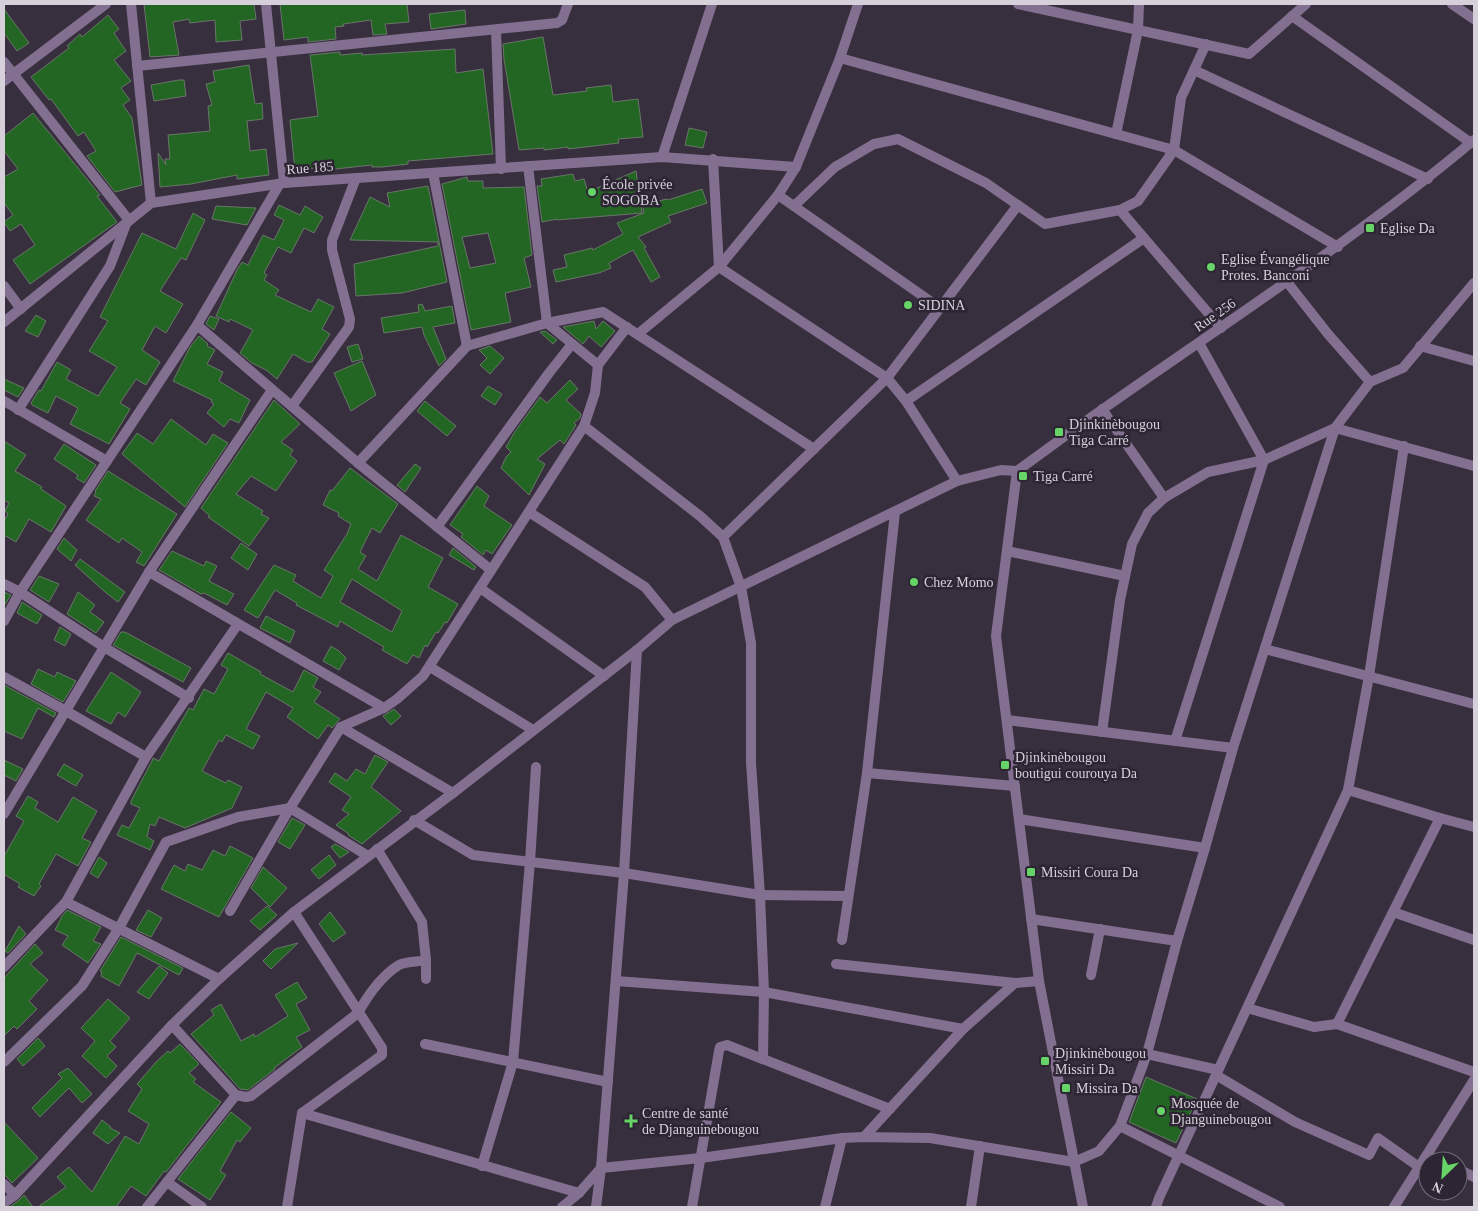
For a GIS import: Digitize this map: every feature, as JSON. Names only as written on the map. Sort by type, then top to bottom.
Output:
[{"type":"street","points":[[4,81],[106,4]]},
{"type":"street","points":[[4,322],[150,202],[131,4]]},
{"type":"street","points":[[4,621],[20,592],[197,326],[282,184],[266,4]]},
{"type":"street","points":[[137,66],[557,23],[562,20],[568,4]]},
{"type":"street","points":[[662,157],[712,4]]},
{"type":"street","points":[[638,334],[719,267],[778,195],[796,167],[840,58],[858,4]]},
{"type":"street","points":[[1018,4],[1248,54],[1306,4]]},
{"type":"street","points":[[1116,134],[1138,30],[1139,4]]},
{"type":"street","points":[[1452,4],[1474,19]]},
{"type":"street","points":[[1292,16],[1473,142]]},
{"type":"street","points":[[496,30],[501,168]]},
{"type":"street","points":[[794,206],[835,166],[874,144],[898,139],[986,183],[1045,224],[1120,210],[1138,200],[1174,150],[1181,98],[1206,44]]},
{"type":"street","points":[[840,58],[1174,150],[1338,246]]},
{"type":"street","points":[[4,62],[128,219]]},
{"type":"street","points":[[1194,70],[1428,179]]},
{"type":"street","name":"Rue 256","points":[[1017,472],[1102,409],[1338,246],[1428,179],[1473,142]]},
{"type":"street","name":"Rue 185","points":[[150,202],[282,184],[662,157],[713,159],[796,167]]},
{"type":"street","points":[[713,159],[719,267]]},
{"type":"street","points":[[528,166],[547,322],[598,365]]},
{"type":"street","points":[[433,174],[467,346]]},
{"type":"street","points":[[292,406],[348,327],[350,319],[332,250],[332,240],[356,178]]},
{"type":"street","points":[[778,195],[940,308]]},
{"type":"street","points":[[723,537],[887,378],[1018,205]]},
{"type":"street","points":[[1120,210],[1221,328]]},
{"type":"street","points":[[18,410],[110,266],[128,219]]},
{"type":"street","points":[[906,401],[1144,238]]},
{"type":"street","points":[[719,267],[887,378],[906,401],[957,481]]},
{"type":"street","points":[[1287,282],[1328,334],[1370,382]]},
{"type":"street","points":[[562,1207],[579,1193],[602,1168],[701,1158],[842,1138],[930,1138],[1074,1162],[1099,1151],[1120,1126],[1147,1054],[1177,941],[1233,748],[1335,428],[1370,382],[1403,368],[1474,283]]},
{"type":"street","points":[[4,286],[21,309]]},
{"type":"street","points":[[358,463],[467,346],[547,322],[603,312],[814,450]]},
{"type":"street","points":[[197,326],[358,463],[491,570]]},
{"type":"street","points":[[230,911],[290,808],[341,727],[384,708],[423,676],[430,666],[584,426],[595,393],[598,365],[627,327]]},
{"type":"street","points":[[1175,741],[1264,460],[1199,343]]},
{"type":"street","points":[[437,527],[572,344]]},
{"type":"street","points":[[1420,346],[1474,361]]},
{"type":"street","points":[[4,814],[149,572],[272,390]]},
{"type":"street","points":[[4,401],[107,461]]},
{"type":"street","points":[[1102,409],[1164,498]]},
{"type":"street","points":[[584,426],[700,516],[723,537],[741,587],[751,643],[751,763],[760,894],[764,992],[763,1059]]},
{"type":"street","points":[[1102,732],[1120,600],[1132,544],[1148,513],[1164,498],[1208,472],[1264,460],[1335,428],[1474,466]]},
{"type":"street","points":[[1156,1207],[1348,790],[1369,676],[1404,446]]},
{"type":"street","points":[[4,1203],[15,1195],[172,1025],[219,979],[294,912],[604,676],[672,620],[957,481],[1001,470],[1017,472],[996,636],[1039,981],[1083,1207]]},
{"type":"street","points":[[528,512],[645,587],[672,620]]},
{"type":"street","points":[[842,940],[867,773],[895,512]]},
{"type":"street","points":[[1007,551],[1125,576]]},
{"type":"street","points":[[149,572],[384,708]]},
{"type":"street","points":[[4,584],[20,592],[104,647],[189,698]]},
{"type":"street","points":[[480,588],[604,676]]},
{"type":"street","points":[[4,967],[66,902],[146,757],[189,698],[238,624]]},
{"type":"street","points":[[1265,649],[1474,704]]},
{"type":"street","points":[[596,1207],[602,1168],[624,873],[637,650]]},
{"type":"street","points":[[430,666],[533,730]]},
{"type":"street","points":[[4,677],[146,757]]},
{"type":"street","points":[[1007,720],[1233,748]]},
{"type":"street","points":[[341,727],[452,793]]},
{"type":"street","points":[[482,1166],[513,1062],[536,767]]},
{"type":"street","points":[[867,773],[1015,786]]},
{"type":"street","points":[[1348,790],[1474,827]]},
{"type":"street","points":[[4,1062],[82,986],[119,928],[166,842],[238,816],[290,808],[372,852],[422,922],[426,979]]},
{"type":"street","points":[[1337,1024],[1440,818]]},
{"type":"street","points":[[1019,819],[1205,848]]},
{"type":"street","points":[[414,820],[473,855],[624,873],[760,894],[848,896]]},
{"type":"street","points":[[66,902],[219,979]]},
{"type":"street","points":[[287,1207],[302,1113],[382,1056],[382,1048],[294,912]]},
{"type":"street","points":[[1393,912],[1474,940]]},
{"type":"street","points":[[1032,919],[1177,941]]},
{"type":"street","points":[[1091,975],[1100,929]]},
{"type":"street","points":[[172,1025],[236,1095],[250,1096],[358,1012],[382,979],[400,964],[426,960]]},
{"type":"street","points":[[836,964],[1015,983],[1039,981]]},
{"type":"street","points":[[616,981],[764,992],[963,1029]]},
{"type":"street","points":[[864,1137],[963,1029],[1015,983]]},
{"type":"street","points":[[1247,1008],[1314,1027],[1337,1024],[1474,1072]]},
{"type":"street","points":[[424,1044],[608,1082]]},
{"type":"street","points":[[692,1207],[720,1047],[727,1045],[890,1109]]},
{"type":"street","points":[[1147,1054],[1217,1072],[1295,1122],[1368,1155],[1378,1138],[1418,1166]]},
{"type":"street","points":[[1429,1151],[1474,1080]]},
{"type":"street","points":[[147,1207],[236,1095]]},
{"type":"street","points":[[302,1113],[579,1193]]},
{"type":"street","points":[[1120,1126],[1280,1207]]},
{"type":"street","points":[[825,1207],[842,1138]]},
{"type":"street","points":[[971,1207],[980,1146]]},
{"type":"street","points":[[1394,1207],[1418,1169]]},
{"type":"street","points":[[166,1182],[202,1207]]},
{"type":"street","points":[[4,1184],[15,1195]]},
{"type":"building","points":[[144,4],[254,4],[256,19],[240,21],[242,40],[216,42],[215,20],[190,23],[189,19],[173,22],[179,55],[150,57]]},
{"type":"building","points":[[280,4],[407,4],[409,22],[385,24],[387,34],[373,35],[371,20],[335,27],[336,39],[308,42],[308,37],[284,40]]},
{"type":"building","points":[[4,9],[29,43],[17,51],[4,33]]},
{"type":"building","points":[[465,10],[466,24],[431,29],[429,14]]},
{"type":"building","points":[[108,15],[119,29],[114,33],[126,51],[114,60],[131,81],[121,88],[130,100],[123,105],[132,118],[142,185],[115,192],[87,156],[96,151],[84,132],[78,136],[51,99],[49,100],[31,77],[69,48],[67,46],[80,34],[82,37]]},
{"type":"building","points":[[543,37],[553,95],[587,91],[586,88],[611,85],[613,102],[638,99],[643,137],[618,139],[619,143],[568,149],[568,147],[544,150],[544,148],[519,150],[503,44]]},
{"type":"building","points":[[455,49],[456,73],[483,69],[493,154],[408,161],[408,164],[382,167],[372,167],[372,165],[326,170],[326,167],[295,171],[290,120],[318,116],[310,55],[340,52],[340,55],[362,53],[362,55]]},
{"type":"building","points":[[249,65],[255,104],[262,103],[263,119],[247,121],[250,151],[266,149],[269,175],[237,179],[237,175],[191,184],[160,187],[158,153],[166,165],[165,159],[170,159],[168,135],[210,131],[208,106],[212,105],[206,84],[215,82],[213,71]]},
{"type":"building","points":[[184,80],[186,96],[154,101],[151,85]]},
{"type":"building","points":[[33,113],[100,195],[97,196],[117,222],[30,284],[13,260],[35,245],[21,224],[10,231],[4,222],[13,215],[4,203],[4,177],[18,169],[4,151],[4,136]]},
{"type":"building","points":[[689,128],[707,132],[703,148],[685,145]]},
{"type":"building","points":[[636,171],[642,213],[557,219],[542,222],[537,186],[542,186],[541,179],[573,174],[575,181],[584,179],[588,192]]},
{"type":"building","points":[[467,177],[468,181],[483,181],[483,188],[524,187],[532,255],[524,258],[531,287],[505,293],[511,322],[471,330],[442,184]],"holes":[[[488,233],[496,263],[470,268],[462,237]]]},
{"type":"building","points":[[428,186],[447,282],[402,293],[356,296],[354,264],[438,246],[438,242],[350,240],[370,197],[390,207],[387,193]]},
{"type":"building","points":[[702,189],[707,203],[668,216],[671,222],[638,237],[646,247],[644,248],[660,277],[651,282],[633,250],[609,263],[611,268],[599,273],[556,282],[553,270],[567,267],[564,255],[592,248],[593,250],[623,234],[617,223],[644,213],[642,205],[668,200]]},
{"type":"building","points":[[279,205],[300,215],[305,206],[323,217],[314,233],[304,228],[291,253],[278,247],[264,273],[267,275],[264,280],[279,290],[275,295],[311,312],[318,299],[334,307],[322,329],[330,334],[312,362],[307,362],[293,354],[277,379],[240,353],[253,330],[230,319],[229,322],[216,316],[242,262],[248,265],[263,235],[274,240],[284,220],[274,215]]},
{"type":"building","points":[[216,206],[256,208],[247,225],[212,219]]},
{"type":"building","points":[[193,213],[205,220],[186,260],[181,258],[160,291],[183,304],[166,333],[155,326],[142,350],[160,362],[146,385],[136,379],[120,403],[130,409],[109,444],[70,424],[78,408],[56,396],[48,413],[32,405],[31,403],[39,390],[41,391],[57,362],[71,370],[66,379],[98,396],[117,367],[89,351],[108,321],[100,317],[142,233],[176,249]]},
{"type":"building","points":[[422,304],[425,311],[452,306],[455,323],[433,327],[446,359],[439,366],[422,327],[384,333],[381,318],[419,312],[418,305]]},
{"type":"building","points":[[36,315],[46,321],[38,337],[25,331]]},
{"type":"building","points":[[210,316],[219,319],[214,330],[206,324]]},
{"type":"building","points":[[594,321],[596,329],[603,321],[615,331],[601,347],[589,336],[583,344],[563,327]]},
{"type":"building","points":[[545,331],[557,340],[553,344],[540,332]]},
{"type":"building","points":[[199,336],[208,344],[207,346],[215,350],[207,364],[223,372],[219,381],[250,400],[239,423],[230,419],[224,427],[207,413],[214,404],[211,402],[212,400],[173,381],[190,347]]},
{"type":"building","points":[[358,344],[363,359],[352,362],[347,347]]},
{"type":"building","points":[[490,346],[504,358],[490,374],[480,365],[487,358],[479,350]]},
{"type":"building","points":[[362,361],[376,395],[351,411],[334,373]]},
{"type":"building","points":[[4,379],[24,388],[18,397],[4,390]]},
{"type":"building","points":[[570,380],[578,389],[566,400],[581,414],[580,418],[574,423],[576,425],[564,444],[560,440],[537,459],[545,464],[529,495],[501,468],[506,457],[511,452],[506,447],[540,397],[547,403]]},
{"type":"building","points":[[488,386],[502,394],[495,405],[481,396]]},
{"type":"building","points":[[274,400],[300,424],[281,442],[293,450],[290,455],[297,461],[276,491],[251,476],[236,494],[263,511],[261,514],[269,518],[249,546],[208,517],[210,516],[201,508]]},
{"type":"building","points":[[425,401],[456,426],[447,436],[417,411]]},
{"type":"building","points":[[171,419],[206,445],[213,434],[228,443],[185,507],[122,454],[137,433],[153,444]]},
{"type":"building","points":[[4,441],[26,455],[15,471],[42,487],[41,489],[66,506],[51,532],[29,519],[16,542],[4,535],[4,521],[8,514],[5,511],[9,503],[4,500]]},
{"type":"building","points":[[64,444],[96,465],[84,483],[76,478],[78,475],[54,459]]},
{"type":"building","points":[[415,464],[421,468],[405,492],[397,485]]},
{"type":"building","points":[[350,468],[398,504],[380,533],[372,528],[360,552],[366,556],[358,569],[377,581],[401,535],[443,558],[428,587],[458,604],[447,623],[445,622],[438,633],[436,632],[427,647],[425,645],[419,658],[413,655],[407,664],[382,650],[384,647],[340,621],[338,627],[296,605],[297,603],[275,590],[258,618],[244,610],[274,565],[296,575],[293,581],[321,598],[333,576],[324,570],[347,534],[351,524],[338,516],[339,513],[323,505],[330,490],[332,491]],"holes":[[[352,579],[402,611],[392,632],[340,602]]]},
{"type":"building","points":[[108,471],[177,514],[144,566],[136,562],[142,552],[122,538],[119,543],[86,520],[101,499],[94,496],[95,491]]},
{"type":"building","points":[[477,486],[489,496],[484,506],[512,525],[492,554],[486,550],[483,555],[461,537],[463,534],[450,525]]},
{"type":"building","points":[[64,538],[77,550],[71,561],[57,549]]},
{"type":"building","points":[[241,543],[257,554],[248,570],[231,558]]},
{"type":"building","points":[[453,548],[476,567],[474,570],[449,555]]},
{"type":"building","points":[[172,551],[204,566],[206,561],[217,566],[209,581],[234,594],[227,605],[204,593],[201,594],[159,570]]},
{"type":"building","points":[[80,559],[125,592],[118,602],[75,565]]},
{"type":"building","points":[[39,576],[59,584],[49,602],[30,590]]},
{"type":"building","points":[[4,592],[11,595],[4,606]]},
{"type":"building","points":[[78,592],[95,605],[90,612],[104,622],[96,633],[67,614]]},
{"type":"building","points":[[22,602],[42,615],[37,624],[17,613]]},
{"type":"building","points":[[266,616],[295,631],[290,643],[260,628]]},
{"type":"building","points":[[60,627],[71,634],[65,646],[54,640]]},
{"type":"building","points":[[121,632],[125,632],[191,668],[183,682],[113,645]]},
{"type":"building","points":[[331,646],[346,658],[339,670],[323,661]]},
{"type":"building","points":[[228,653],[261,672],[260,674],[293,692],[304,670],[318,678],[313,687],[321,692],[314,702],[340,719],[332,728],[328,725],[318,739],[287,717],[293,708],[266,692],[246,729],[260,736],[253,749],[226,735],[222,742],[219,740],[202,771],[226,783],[228,780],[242,787],[232,808],[185,828],[159,817],[155,826],[150,824],[147,837],[154,841],[150,850],[117,835],[122,825],[129,828],[140,808],[131,804],[131,801],[153,758],[159,761],[189,708],[193,710],[204,689],[214,694],[228,669],[221,665]]},
{"type":"building","points":[[38,669],[55,677],[57,672],[76,681],[63,702],[31,684]]},
{"type":"building","points":[[111,672],[141,692],[125,717],[118,712],[111,724],[86,711]]},
{"type":"building","points":[[4,685],[56,713],[54,717],[38,708],[22,739],[4,731]]},
{"type":"building","points":[[394,709],[401,716],[391,725],[383,716]]},
{"type":"building","points":[[375,755],[388,762],[371,787],[401,811],[362,844],[336,825],[349,814],[342,810],[351,797],[329,782],[335,773],[347,781],[356,769],[365,774]]},
{"type":"building","points":[[4,760],[23,769],[16,781],[4,775]]},
{"type":"building","points":[[64,764],[83,775],[76,786],[57,775]]},
{"type":"building","points":[[28,796],[38,802],[35,808],[58,822],[73,797],[97,811],[82,838],[91,842],[78,866],[56,854],[39,884],[41,886],[34,896],[18,887],[20,884],[4,874],[4,856],[24,821],[16,816]]},
{"type":"building","points":[[292,818],[305,825],[290,849],[278,842]]},
{"type":"building","points":[[335,844],[349,852],[340,858],[331,847]]},
{"type":"building","points":[[230,846],[253,858],[219,917],[161,889],[174,865],[185,871],[188,864],[202,870],[213,850],[225,856]]},
{"type":"building","points":[[329,855],[336,865],[319,879],[311,870]]},
{"type":"building","points":[[99,857],[107,863],[98,878],[90,873]]},
{"type":"building","points":[[263,867],[287,888],[270,907],[251,888]]},
{"type":"building","points":[[267,906],[277,915],[260,930],[250,921]]},
{"type":"building","points":[[67,910],[101,927],[93,941],[101,944],[88,963],[62,945],[68,936],[55,930]]},
{"type":"building","points":[[148,910],[162,918],[151,937],[136,930]]},
{"type":"building","points":[[330,912],[346,933],[333,942],[319,924]]},
{"type":"building","points":[[19,926],[26,934],[8,953],[5,951]]},
{"type":"building","points":[[121,937],[183,968],[179,975],[137,953],[119,986],[101,976],[102,972],[100,971]]},
{"type":"building","points":[[298,943],[271,969],[263,961],[275,949]]},
{"type":"building","points":[[35,944],[43,953],[30,964],[48,980],[29,1001],[37,1009],[17,1029],[14,1026],[4,1036],[4,978]]},
{"type":"building","points":[[159,966],[168,973],[149,999],[137,992]]},
{"type":"building","points":[[297,982],[307,998],[296,1004],[310,1030],[296,1037],[302,1047],[248,1090],[240,1089],[191,1034],[214,1015],[211,1010],[221,1004],[241,1041],[254,1034],[255,1037],[288,1016],[275,995]]},
{"type":"building","points":[[108,999],[130,1018],[110,1041],[116,1047],[107,1056],[117,1066],[106,1078],[82,1056],[95,1041],[81,1028]]},
{"type":"building","points":[[38,1038],[45,1046],[23,1066],[17,1059]]},
{"type":"building","points":[[180,1044],[199,1064],[189,1073],[196,1079],[193,1082],[221,1102],[166,1172],[164,1171],[146,1196],[131,1186],[116,1207],[38,1207],[66,1187],[57,1177],[69,1167],[92,1192],[125,1136],[139,1144],[149,1124],[128,1111],[142,1089],[137,1084],[156,1062],[168,1051],[170,1053]]},
{"type":"building","points":[[68,1068],[92,1094],[82,1103],[69,1088],[40,1117],[32,1108],[62,1078],[58,1074]]},
{"type":"building","name":"Mosquée de Djanguinebougou","points":[[1146,1077],[1197,1099],[1176,1143],[1129,1122]]},
{"type":"building","points":[[231,1112],[251,1128],[240,1142],[237,1140],[220,1171],[226,1175],[210,1200],[178,1179]]},
{"type":"building","points":[[102,1120],[110,1128],[120,1133],[108,1144],[93,1133]]},
{"type":"building","points":[[4,1122],[38,1158],[12,1183],[4,1174]]},
{"type":"building","points":[[24,1195],[33,1207],[10,1207],[19,1200]]},
{"type":"place","name":"École privée SOGOBA","points":[[592,192]]},
{"type":"place","name":"Eglise Da","points":[[1370,228]]},
{"type":"place","name":"Eglise Évangélique Protes. Banconi","points":[[1211,267]]},
{"type":"place","name":"SIDINA","points":[[908,305]]},
{"type":"place","name":"Djinkinèbougou Tiga Carré","points":[[1059,432]]},
{"type":"place","name":"Tiga Carré","points":[[1023,476]]},
{"type":"place","name":"Chez Momo","points":[[914,582]]},
{"type":"place","name":"Djinkinèbougou boutigui courouya Da","points":[[1005,765]]},
{"type":"place","name":"Missiri Coura Da","points":[[1031,872]]},
{"type":"place","name":"Djinkinèbougou Missiri Da","points":[[1045,1061]]},
{"type":"place","name":"Missira Da","points":[[1066,1088]]},
{"type":"place","name":"Mosquée de Djanguinebougou","points":[[1161,1111]]},
{"type":"place","name":"Centre de santé de Djanguinebougou","points":[[631,1121]]}]
